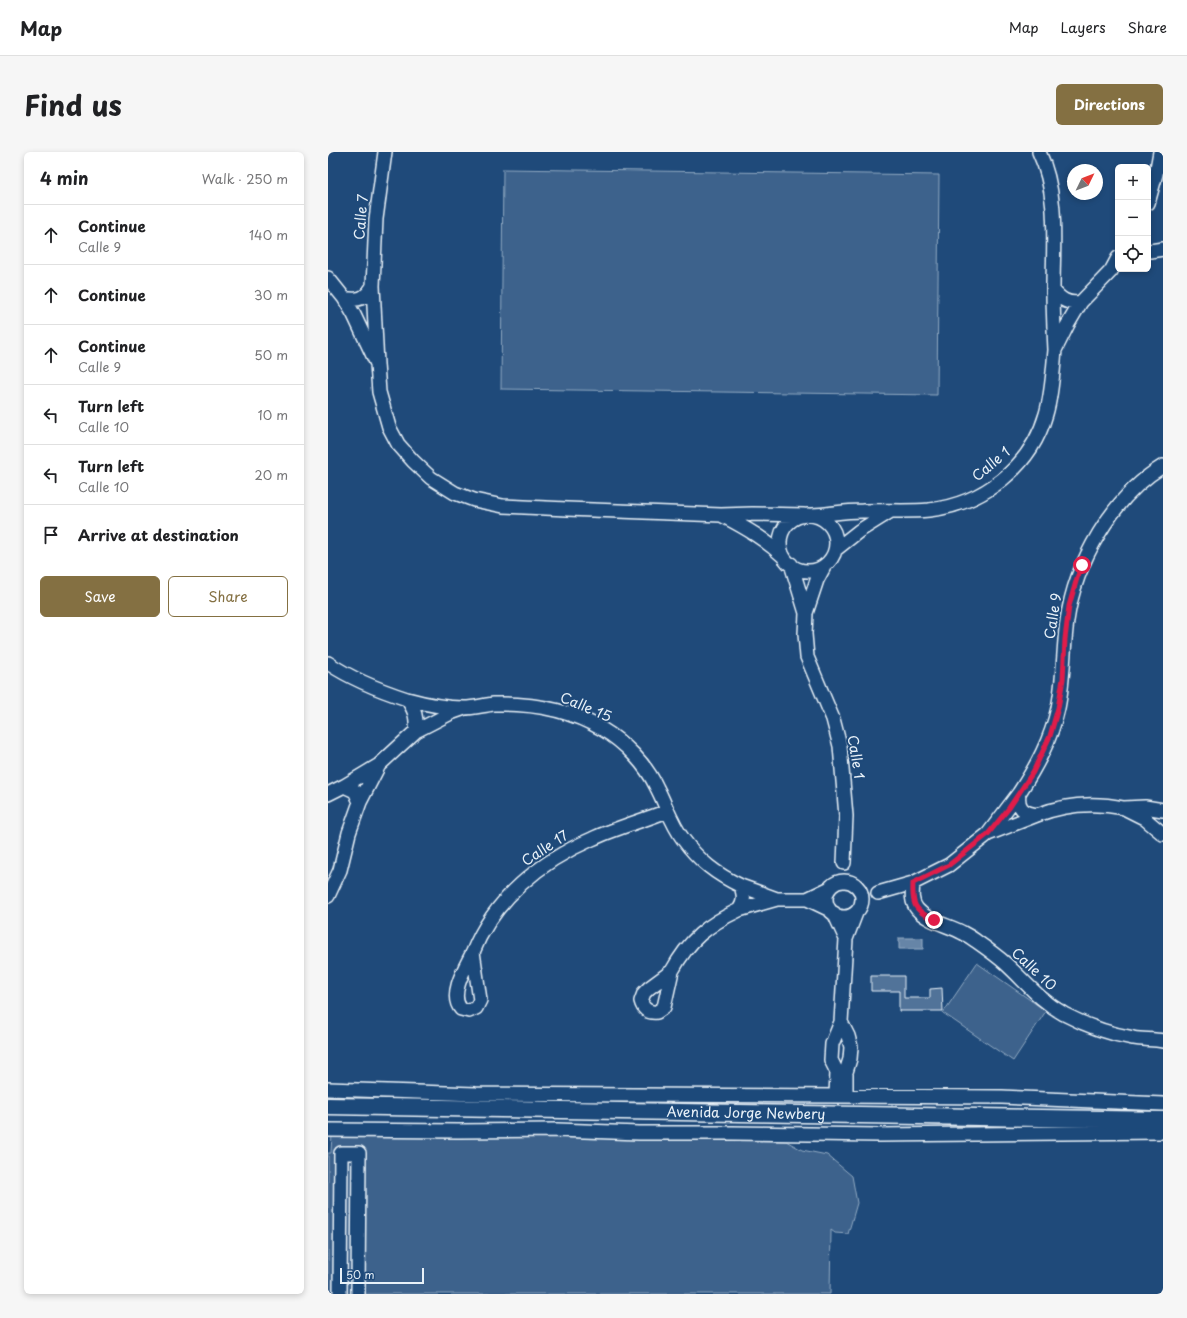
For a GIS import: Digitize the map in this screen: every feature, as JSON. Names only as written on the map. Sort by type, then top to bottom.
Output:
[{"type":"main road","name":"Avenida Jorge Newbery","points":[[328,1106],[1163,1120]]},
{"type":"street","name":"Calle 7","points":[[385,152],[376,219],[373,286],[379,392],[389,427],[398,444],[413,461],[430,478],[455,492],[474,500],[502,506],[721,515]]},
{"type":"street","points":[[1039,152],[1045,167],[1051,194],[1053,240],[1053,325],[1056,350]]},
{"type":"street","points":[[1149,200],[1160,152]]},
{"type":"street","points":[[1151,251],[1163,249]]},
{"type":"street","points":[[1056,350],[1080,302],[1114,268]]},
{"type":"street","points":[[328,278],[344,298],[357,321],[377,364]]},
{"type":"street","points":[[344,298],[354,300],[365,297],[373,286]]},
{"type":"street","points":[[1053,290],[1066,301],[1075,304],[1080,302]]},
{"type":"street","name":"Calle 1","points":[[721,515],[808,515],[860,511],[929,510],[964,502],[983,493],[999,482],[1017,466],[1033,445],[1045,419],[1050,398],[1056,350]]},
{"type":"street","name":"Calle 9","points":[[988,834],[1019,793],[1039,760],[1054,722],[1063,679],[1065,639],[1069,606],[1077,578],[1089,550],[1103,527],[1121,504],[1143,481],[1163,466]]},
{"type":"street","points":[[835,550],[859,531],[892,510]]},
{"type":"street","points":[[721,515],[749,530],[772,546],[799,569],[817,569],[825,565]]},
{"type":"street","points":[[808,515],[822,518],[829,524],[834,532],[836,541],[835,550],[817,580],[806,613],[788,561],[781,549],[780,540],[783,531],[788,524],[795,518],[808,515]]},
{"type":"street","name":"Calle 1","points":[[806,613],[805,634],[807,656],[833,719],[840,746],[846,816],[844,863]]},
{"type":"street","points":[[328,663],[346,675],[381,691],[423,703],[464,708]]},
{"type":"street","points":[[407,699],[416,713],[416,732]]},
{"type":"street","name":"Calle 15","points":[[464,708],[493,704],[533,705],[564,712],[603,729],[627,748],[640,762],[657,788],[666,811],[682,838],[700,860],[722,877],[740,886],[777,899]]},
{"type":"street","points":[[328,794],[379,765],[416,732],[445,716],[464,708]]},
{"type":"street","points":[[328,896],[340,870],[349,833],[360,802],[379,765]]},
{"type":"street","points":[[344,786],[355,791],[360,802]]},
{"type":"street","points":[[1019,793],[1018,801],[1020,807],[1025,812],[1037,815]]},
{"type":"street","points":[[807,899],[838,915],[847,916],[857,911],[878,893],[913,883],[949,865],[988,834],[1049,810],[1085,804],[1099,804],[1124,808],[1145,807],[1163,810]]},
{"type":"street","points":[[1124,808],[1144,818],[1163,834]]},
{"type":"street","name":"Calle 17","points":[[473,952],[482,932],[500,906],[525,880],[557,856],[592,839],[666,811]]},
{"type":"street","points":[[841,1072],[831,1060],[832,1044],[841,1022],[846,939],[862,901],[862,896],[844,863]]},
{"type":"street","points":[[844,863],[828,892],[826,901],[846,939]]},
{"type":"street","points":[[672,971],[682,954],[699,934],[722,918],[739,910],[777,899],[807,899],[837,882],[846,880],[857,886],[878,893]]},
{"type":"street","name":"Calle 10","points":[[913,883],[912,898],[918,910],[934,920],[964,933],[992,952],[1025,984],[1055,1008],[1098,1029],[1111,1033],[1135,1038],[1163,1041]]},
{"type":"street","points":[[739,910],[744,900],[744,894],[740,886]]},
{"type":"street","points":[[841,1022],[851,1046],[850,1059],[841,1072],[841,1095]]},
{"type":"street","points":[[328,1089],[476,1094],[1002,1097],[1163,1104]]},
{"type":"street","points":[[328,1130],[557,1130],[639,1133],[879,1135],[1163,1132]]},
{"type":"street","points":[[351,1131],[351,1154]]},
{"type":"street","points":[[340,1294],[341,1153],[359,1153],[358,1294]]},
{"type":"shaded area","points":[[503,169],[939,175],[937,395],[501,389]]},
{"type":"shaded area","points":[[899,938],[923,938],[923,949],[899,949]]},
{"type":"shaded area","points":[[977,963],[1046,1011],[1013,1061],[943,1013]]},
{"type":"shaded area","points":[[332,1134],[786,1141],[802,1150],[827,1155],[852,1176],[857,1203],[848,1234],[835,1233],[831,1230],[830,1294],[328,1294],[328,1153],[331,1153]]},
{"type":"building","points":[[871,976],[904,976],[904,998],[930,998],[930,989],[942,988],[943,1011],[899,1011],[899,991],[871,991]]},
{"type":"route","points":[[934,920],[918,910],[914,904],[912,898],[913,883],[949,865],[988,834],[1009,808],[1033,772],[1050,736],[1058,708],[1063,679],[1065,639],[1069,606],[1082,565]]}]
